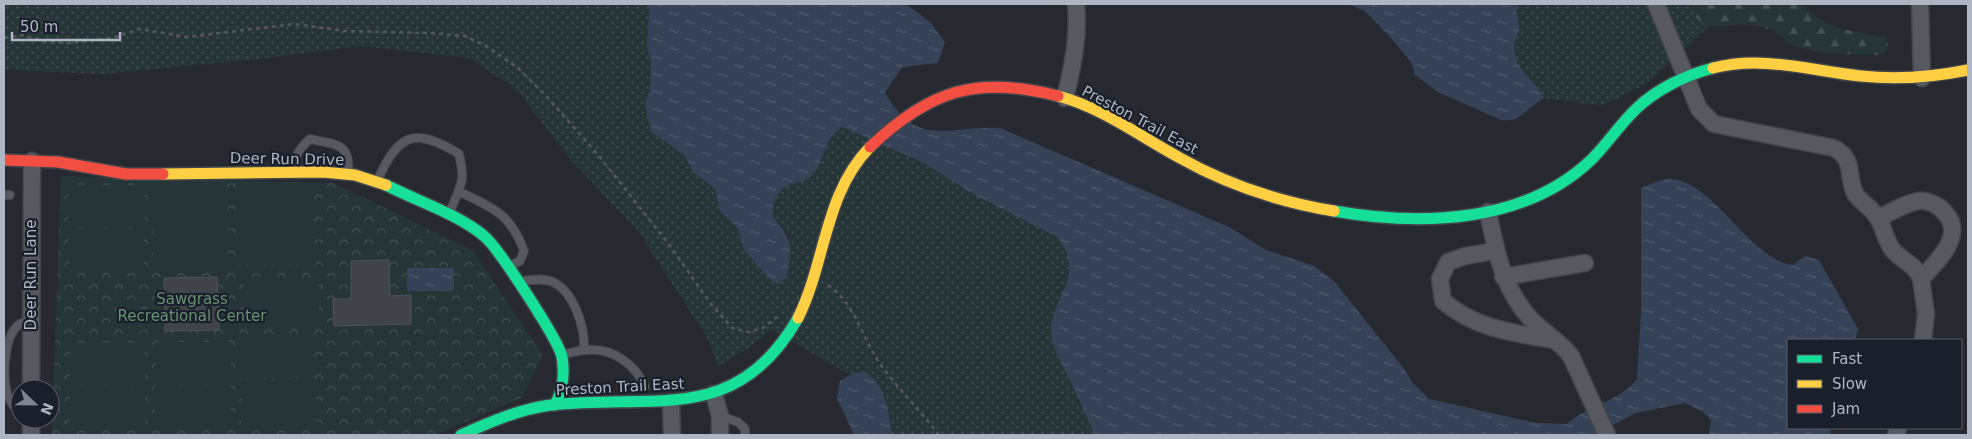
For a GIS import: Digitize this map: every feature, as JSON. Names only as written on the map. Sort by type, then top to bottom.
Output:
[{"type":"street","points":[[1065,98],[1076,52],[1078,26],[1076,4]]},
{"type":"street","points":[[1656,4],[1699,109],[1714,124],[1834,148],[1848,160],[1856,195],[1878,218],[1892,249],[1916,267],[1921,279],[1926,314],[1923,339]]},
{"type":"street","points":[[1920,4],[1922,78]]},
{"type":"street","name":"Preston Trail East","points":[[461,435],[518,413],[555,405],[671,403],[714,394],[737,383],[771,358],[796,324],[815,276],[833,208],[852,168],[870,146],[903,120],[933,99],[955,91],[982,86],[1014,85],[1034,88],[1065,98],[1095,111],[1210,174],[1282,200],[1320,209],[1418,218],[1467,216],[1488,212],[1536,196],[1563,182],[1592,159],[1642,104],[1704,71],[1729,64],[1755,61],[1781,62],[1849,75],[1888,78],[1922,78],[1968,70]]},
{"type":"street","name":"Deer Run Drive","points":[[4,160],[76,164],[126,174],[294,172],[348,174],[377,181],[423,204],[449,214],[484,236],[518,281],[554,338],[562,355],[564,376],[562,391],[555,405]]},
{"type":"street","name":"Deer Run Lane","points":[[31,379],[32,161]]},
{"type":"street","points":[[1878,218],[1915,201],[1935,204],[1944,211],[1950,220],[1951,242],[1947,250],[1921,279]]},
{"type":"street","points":[[1488,212],[1496,251],[1504,277],[1516,301],[1530,319],[1558,341],[1571,356],[1606,434]]},
{"type":"street","points":[[1496,251],[1465,256],[1448,262],[1440,279],[1443,301],[1459,315],[1492,329],[1558,341]]},
{"type":"street","points":[[1504,277],[1584,263]]},
{"type":"street","points":[[714,394],[720,416],[720,435]]},
{"type":"street","points":[[671,403],[672,435]]},
{"type":"lane","points":[[377,181],[388,158],[401,142],[418,136],[441,142],[459,154],[464,173],[460,192],[449,214]]},
{"type":"lane","points":[[294,172],[295,159],[299,149],[310,139],[337,145],[345,149],[349,158],[348,174]]},
{"type":"lane","points":[[460,192],[501,214],[517,232],[524,252],[520,261],[507,267]]},
{"type":"lane","points":[[518,281],[540,280],[553,282],[565,293],[580,317],[584,336],[584,350]]},
{"type":"lane","points":[[10,398],[5,380],[7,344],[19,324],[31,320]]},
{"type":"lane","points":[[562,355],[584,350],[603,351],[618,356],[632,366],[645,387]]},
{"type":"lane","points":[[720,416],[738,422],[745,429],[745,435]]},
{"type":"path","points":[[4,38],[22,35],[46,42],[70,43],[112,38],[140,29],[187,36],[294,24],[345,31],[430,33],[465,36],[486,46],[518,68],[548,98],[599,156],[732,328],[749,332],[763,328],[780,314]]},
{"type":"path","points":[[815,276],[838,291],[847,303],[864,338],[881,364],[939,435]]},
{"type":"green space","points":[[4,4],[646,4],[649,8],[647,47],[651,62],[650,89],[645,104],[651,132],[685,157],[693,172],[715,189],[720,211],[738,228],[744,250],[790,238],[772,215],[779,193],[785,187],[810,177],[815,172],[832,137],[843,127],[926,164],[973,194],[1056,236],[1066,247],[1070,262],[1064,292],[1056,312],[1058,356],[1095,435],[892,435],[885,396],[864,371],[850,375],[771,329],[750,347],[718,366],[708,339],[638,231],[569,158],[517,90],[469,58],[360,46],[259,59],[103,74],[4,70]]},
{"type":"green space","points":[[1518,4],[1685,4],[1692,7],[1697,19],[1709,26],[1646,84],[1602,106],[1544,98],[1519,66],[1516,58],[1514,50],[1515,41],[1519,33],[1516,12]]},
{"type":"green space","points":[[1685,4],[1800,4],[1819,19],[1841,29],[1885,37],[1888,44],[1886,52],[1879,55],[1829,54],[1793,46],[1775,31],[1753,25],[1709,26],[1697,19],[1692,7]]},
{"type":"green space","name":"Sawgrass Recreational Center","points":[[61,176],[334,183],[473,251],[543,356],[521,398],[435,435],[52,434],[52,429],[60,429],[60,379],[54,379]]},
{"type":"green space","points":[[152,183],[227,183],[227,223],[152,223]]},
{"type":"green space","points":[[237,183],[312,183],[312,223],[237,223]]},
{"type":"green space","points":[[69,185],[144,185],[144,225],[69,225]]},
{"type":"green space","points":[[237,225],[312,225],[312,265],[237,265]]},
{"type":"green space","points":[[153,226],[228,226],[228,266],[153,266]]},
{"type":"green space","points":[[69,229],[144,229],[144,269],[69,269]]},
{"type":"green space","points":[[244,284],[319,284],[319,324],[244,324]]},
{"type":"green space","points":[[239,338],[314,338],[314,378],[239,378]]},
{"type":"green space","points":[[156,342],[231,342],[231,382],[156,382]]},
{"type":"green space","points":[[70,343],[145,343],[145,383],[70,383]]},
{"type":"green space","points":[[316,383],[316,424],[241,424],[241,384]]},
{"type":"green space","points":[[70,386],[145,386],[145,426],[70,426]]},
{"type":"green space","points":[[155,386],[230,386],[230,426],[155,426]]},
{"type":"water","points":[[646,4],[906,4],[931,23],[945,42],[938,63],[902,67],[885,93],[898,111],[910,122],[922,128],[935,131],[1000,128],[1229,227],[1266,250],[1314,266],[1334,281],[1405,370],[1412,382],[1429,399],[1536,423],[1567,424],[1584,412],[1622,393],[1637,379],[1641,312],[1641,188],[1666,179],[1686,183],[1717,205],[1762,250],[1778,260],[1793,265],[1805,256],[1819,260],[1858,329],[1855,339],[1787,339],[1787,429],[1830,429],[1831,435],[1709,435],[1711,420],[1703,412],[1685,403],[1636,413],[1594,435],[1095,435],[1053,343],[1052,323],[1055,310],[1065,287],[1069,263],[1065,250],[1056,236],[973,194],[926,164],[843,127],[832,137],[819,165],[810,178],[785,188],[779,193],[775,202],[772,215],[790,244],[790,257],[786,278],[778,284],[770,279],[744,250],[738,228],[720,211],[715,189],[693,172],[685,156],[651,132],[645,104],[650,89],[651,62],[647,47],[649,8]]},
{"type":"water","points":[[1349,4],[1518,4],[1516,12],[1519,33],[1515,41],[1514,50],[1516,58],[1519,66],[1544,98],[1519,117],[1501,120],[1438,92],[1415,75],[1411,62],[1365,11]]},
{"type":"water","points":[[407,268],[454,268],[454,291],[407,291]]},
{"type":"water","points":[[864,371],[872,377],[882,391],[892,435],[854,435],[837,398],[840,381],[850,375]]},
{"type":"building","points":[[389,260],[390,296],[411,295],[411,324],[334,326],[333,299],[351,299],[351,261]]},
{"type":"building","points":[[217,277],[219,330],[165,331],[164,278]]},
{"type":"traffic: fast","points":[[1334,211],[1367,216],[1436,218],[1470,215],[1504,208],[1536,197],[1565,181],[1592,159],[1631,114],[1645,101],[1682,79],[1713,68]]},
{"type":"traffic: fast","points":[[386,185],[463,221],[484,236],[502,257],[551,333],[562,357],[562,388],[555,405]]},
{"type":"traffic: fast","points":[[461,435],[505,417],[539,407],[588,402],[658,401],[689,398],[719,390],[748,376],[774,353],[798,318]]},
{"type":"traffic: slow","points":[[1713,68],[1750,63],[1787,65],[1888,78],[1928,76],[1968,70]]},
{"type":"traffic: slow","points":[[1058,96],[1090,107],[1198,168],[1236,184],[1294,203],[1334,211]]},
{"type":"traffic: slow","points":[[798,318],[815,274],[834,207],[843,186],[855,166],[870,147]]},
{"type":"traffic: slow","points":[[163,174],[323,172],[355,175],[386,185]]},
{"type":"traffic: jam","points":[[870,147],[913,112],[934,100],[956,92],[979,88],[1003,87],[1058,96]]},
{"type":"traffic: jam","points":[[4,160],[58,162],[126,174],[163,174]]}]
